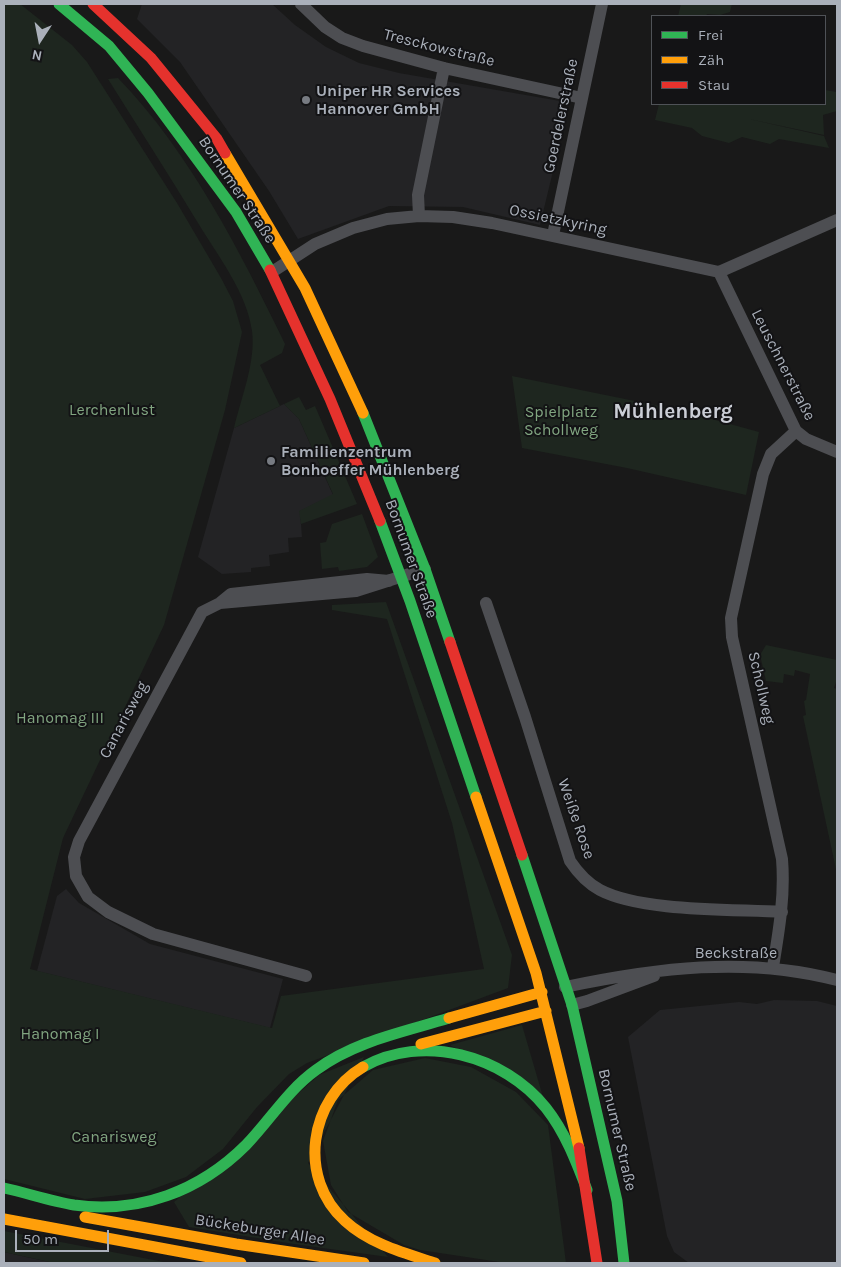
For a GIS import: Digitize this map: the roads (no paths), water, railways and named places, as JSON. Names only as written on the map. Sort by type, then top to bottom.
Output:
[{"type":"main road","name":"Bornumer Straße","points":[[59,4],[109,46],[148,93],[236,212],[272,272],[364,478],[395,579],[542,992],[559,1008],[617,1201],[624,1263]]},
{"type":"main road","name":"Bornumer Straße","points":[[93,4],[151,58],[211,132],[256,202],[305,288],[348,377],[389,475],[425,569],[566,987],[559,1008],[571,1108],[587,1190],[597,1263]]},
{"type":"main road","points":[[4,1188],[77,1205],[132,1205],[175,1195],[213,1174],[230,1161],[297,1085],[310,1073],[343,1053],[397,1033],[566,987]]},
{"type":"main road","points":[[435,1263],[397,1251],[375,1241],[352,1226],[331,1205],[317,1171],[314,1153],[316,1134],[327,1101],[343,1080],[360,1067],[381,1056],[559,1008]]},
{"type":"main road","points":[[381,1056],[418,1050],[443,1050],[479,1060],[507,1073],[524,1085],[553,1118],[574,1155],[587,1190]]},
{"type":"main road","name":"Bückeburger Allee","points":[[4,1200],[236,1244],[364,1263]]},
{"type":"main road","points":[[4,1219],[241,1263]]},
{"type":"street","name":"Tresckowstraße","points":[[301,4],[325,26],[342,38],[363,46],[444,68],[582,98]]},
{"type":"street","name":"Goerdelerstraße","points":[[553,235],[602,4]]},
{"type":"street","points":[[419,216],[418,195],[444,68]]},
{"type":"street","name":"Ossietzkyring","points":[[272,272],[315,244],[353,228],[387,219],[419,216],[473,220],[553,235],[719,272]]},
{"type":"street","points":[[719,272],[837,220]]},
{"type":"street","name":"Leuschnerstraße","points":[[719,272],[796,430],[806,439],[837,452]]},
{"type":"street","name":"Schollweg","points":[[773,967],[784,888],[782,859],[732,637],[731,618],[762,474],[771,454],[796,430]]},
{"type":"street","name":"Canarisweg","points":[[306,976],[153,934],[108,912],[88,897],[76,876],[74,857],[79,841],[114,774],[202,612],[220,603],[347,592],[425,569]]},
{"type":"street","name":"Weiße Rose","points":[[486,603],[525,717],[570,861],[579,876],[600,890],[639,901],[679,907],[782,912]]},
{"type":"street","name":"Beckstraße","points":[[566,987],[624,974],[706,967],[773,967],[837,980]]},
{"type":"street","name":"Beckstraße","points":[[559,1008],[587,1001],[665,972]]},
{"type":"place","name":"Uniper HR Services Hannover GmbH","points":[[306,100]]},
{"type":"place","name":"Familienzentrum Bonhoeffer Mühlenberg","points":[[271,461]]},
{"type":"district","name":"Mühlenberg","points":[[673,412]]},
{"type":"park label","name":"Lerchenlust","points":[[112,410]]},
{"type":"park label","name":"Spielplatz Schollweg","points":[[561,421]]},
{"type":"park label","name":"Hanomag III","points":[[60,718]]},
{"type":"park label","name":"Hanomag I","points":[[60,1034]]}]
